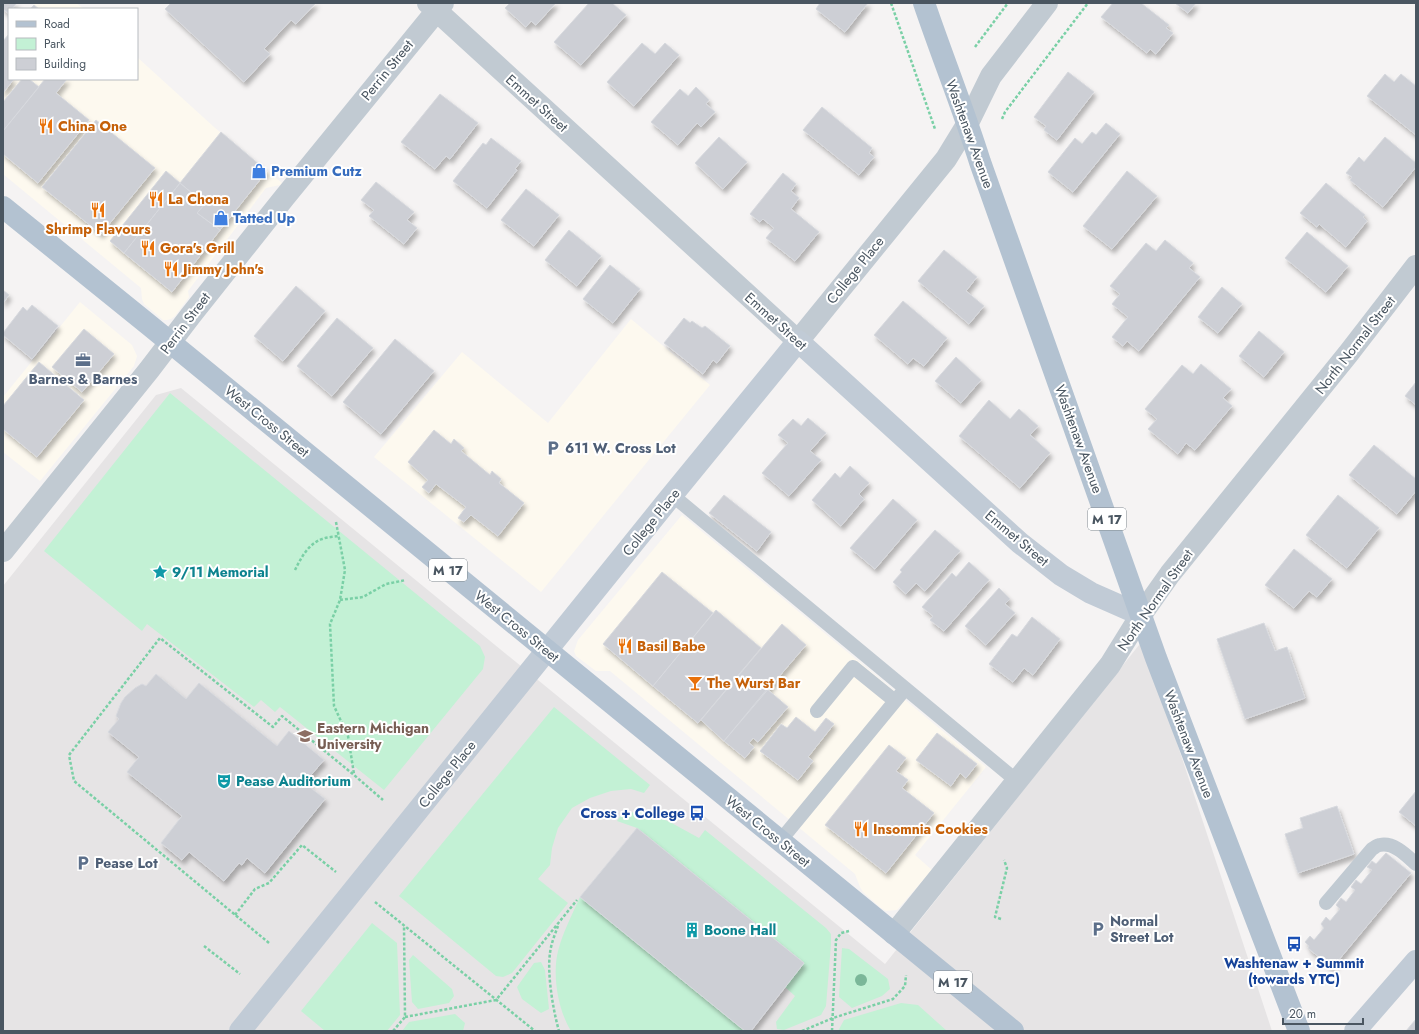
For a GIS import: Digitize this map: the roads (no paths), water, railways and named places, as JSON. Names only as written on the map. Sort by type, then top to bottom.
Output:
[{"type":"main road","name":"Washtenaw Avenue","points":[[924,3],[954,90],[968,123],[982,169],[1162,673],[1299,1031]]},
{"type":"main road","name":"West Cross Street","points":[[3,207],[1013,1031]]},
{"type":"street","name":"College Place","points":[[240,1031],[672,495],[946,159],[968,123],[991,76],[1047,3]]},
{"type":"street","name":"Emmet Street","points":[[436,6],[798,341],[1020,543],[1061,575],[1091,593],[1141,615]]},
{"type":"street","name":"Perrin Street","points":[[3,551],[171,343],[191,315],[436,6]]},
{"type":"street","name":"North Normal Street","points":[[894,934],[1110,664],[1141,615],[1170,574],[1348,354],[1416,266]]},
{"type":"street","points":[[1355,1031],[1416,961]]},
{"type":"lane","points":[[672,495],[1017,781]]},
{"type":"lane","points":[[817,711],[853,667],[895,701]]},
{"type":"lane","points":[[780,840],[906,689]]},
{"type":"lane","points":[[1326,903],[1372,850],[1380,845],[1392,846],[1416,864]]},
{"type":"place","name":"China One","points":[[46,126]]},
{"type":"place","name":"Premium Cutz","points":[[259,171]]},
{"type":"place","name":"La Chona","points":[[156,199]]},
{"type":"place","name":"Shrimp Flavours","points":[[98,210]]},
{"type":"place","name":"Tatted Up","points":[[221,218]]},
{"type":"place","name":"Gora's Grill","points":[[148,248]]},
{"type":"place","name":"Jimmy John's","points":[[171,269]]},
{"type":"place","name":"Barnes & Barnes","points":[[83,360]]},
{"type":"place","name":"611 W. Cross Lot","points":[[553,448]]},
{"type":"place","name":"9/11 Memorial","points":[[160,572]]},
{"type":"place","name":"Basil Babe","points":[[625,646]]},
{"type":"place","name":"The Wurst Bar","points":[[695,683]]},
{"type":"place","name":"Eastern Michigan University","points":[[305,736]]},
{"type":"place","name":"Pease Auditorium","points":[[224,781]]},
{"type":"place","name":"Cross + College","points":[[697,813]]},
{"type":"place","name":"Insomnia Cookies","points":[[861,829]]},
{"type":"place","name":"Pease Lot","points":[[83,863]]},
{"type":"place","name":"Normal Street Lot","points":[[1098,929]]},
{"type":"place","name":"Boone Hall","points":[[692,930]]},
{"type":"place","name":"Washtenaw + Summit (towards YTC)","points":[[1294,944]]}]
